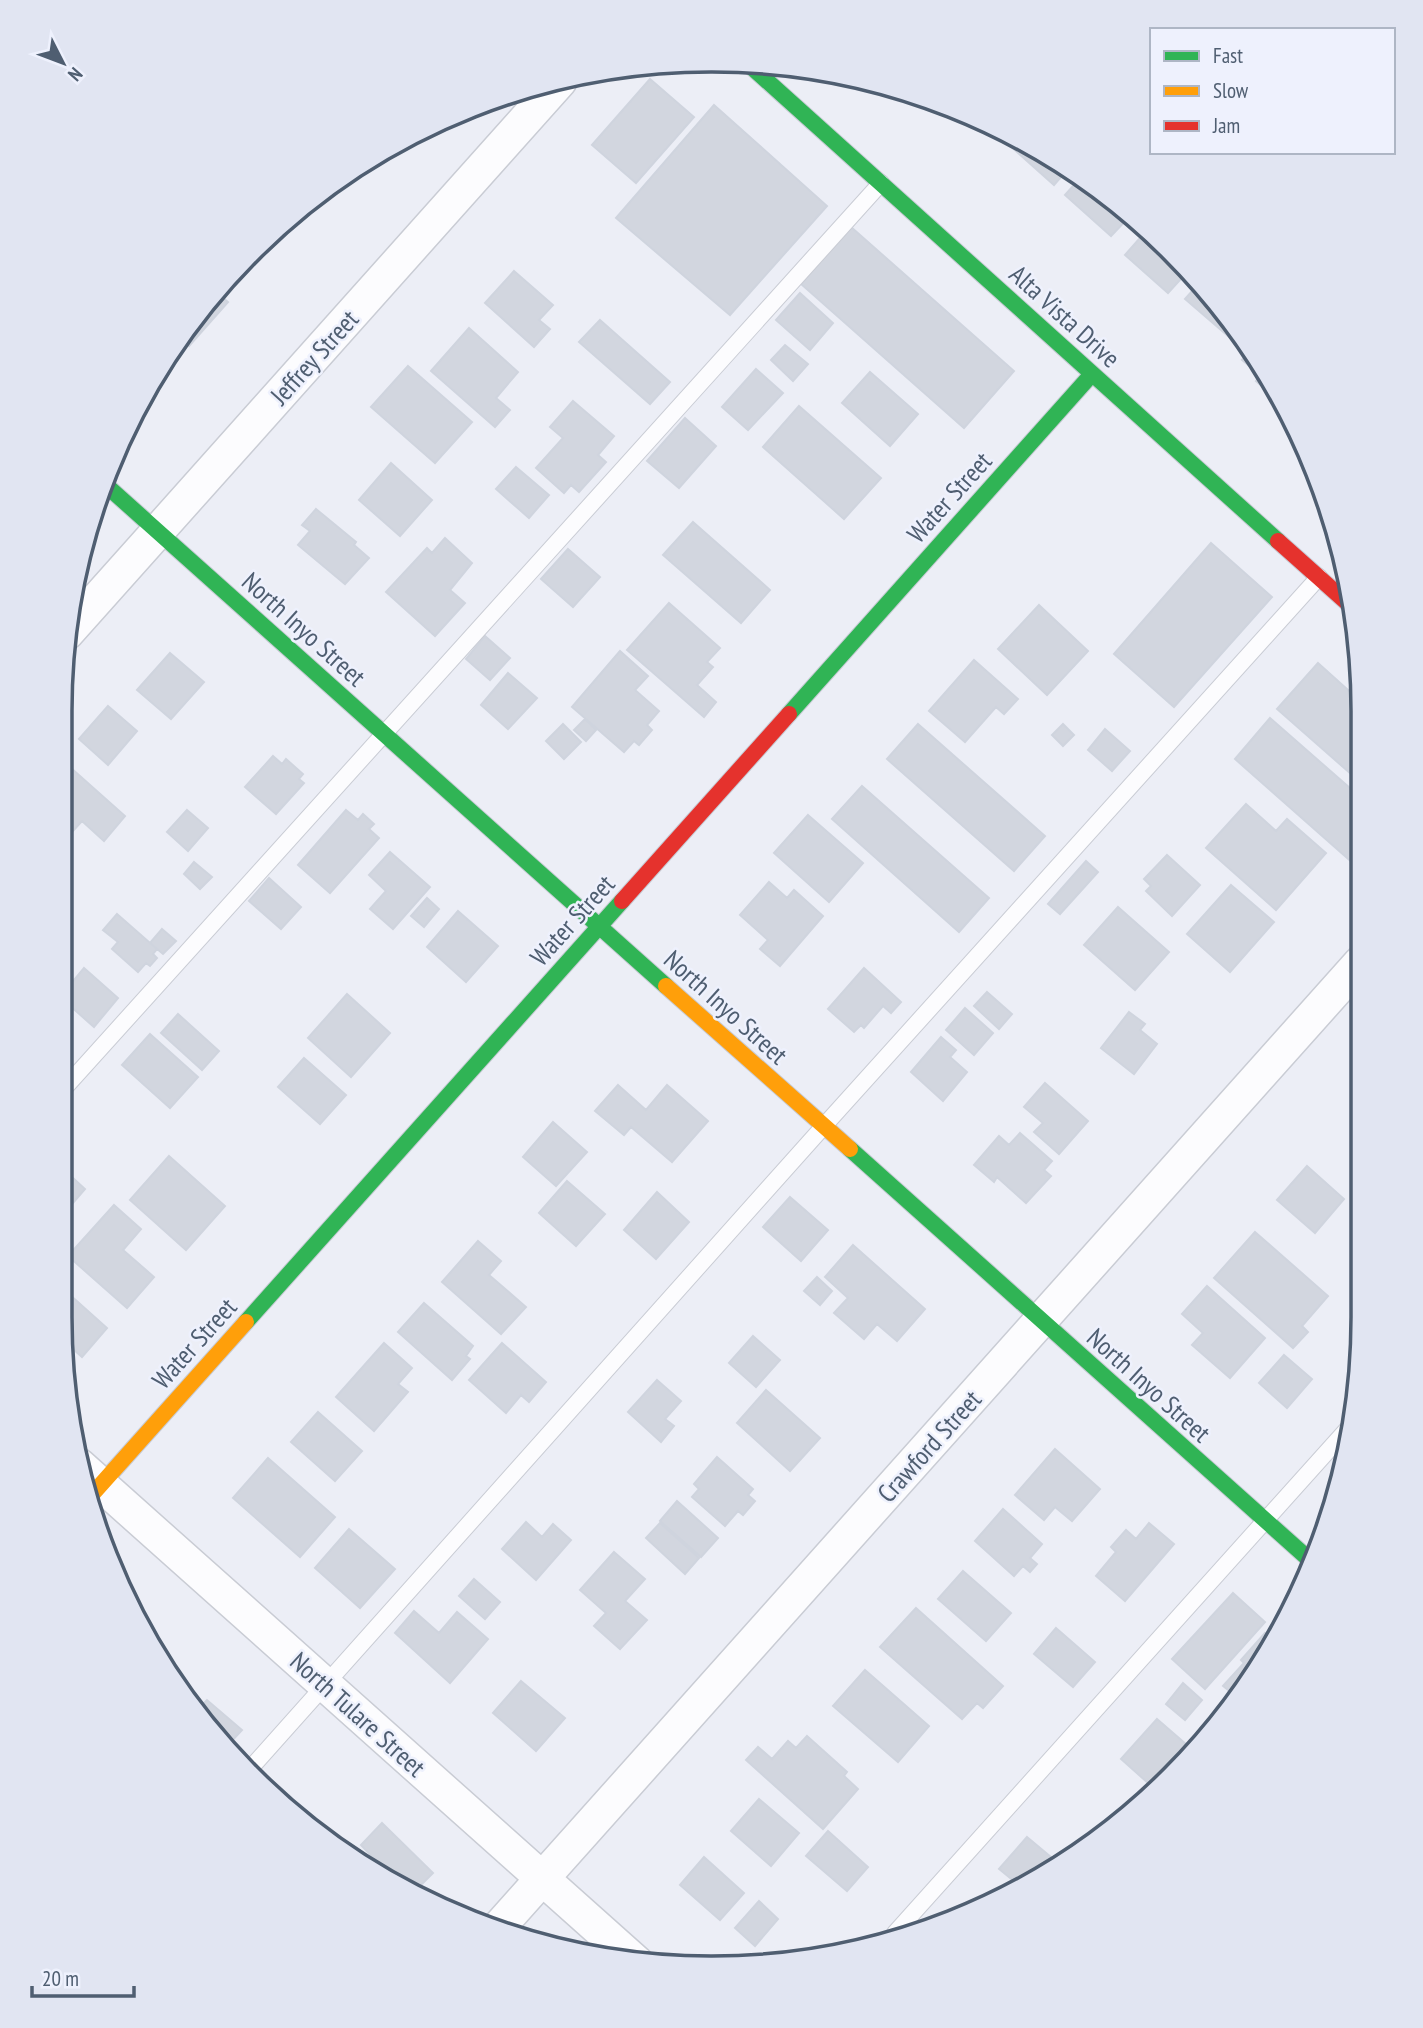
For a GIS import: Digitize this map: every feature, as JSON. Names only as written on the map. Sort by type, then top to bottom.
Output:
[{"type":"street","name":"Alta Vista Drive","points":[[759,74],[1341,597]]},
{"type":"street","name":"Jeffrey Street","points":[[78,620],[549,93]]},
{"type":"street","name":"Water Street","points":[[93,1478],[599,926],[1093,374]]},
{"type":"street","name":"North Inyo Street","points":[[112,490],[1305,1556]]},
{"type":"street","name":"Crawford Street","points":[[504,1921],[1351,973]]},
{"type":"street","name":"North Tulare Street","points":[[96,1489],[326,1685],[622,1950]]},
{"type":"lane","points":[[72,1080],[881,184]]},
{"type":"lane","points":[[255,1764],[823,1127],[1319,577]]},
{"type":"lane","points":[[900,1927],[1340,1438]]},
{"type":"building","points":[[650,79],[694,117],[636,183],[592,145]]},
{"type":"building","points":[[714,105],[827,206],[730,315],[616,218]]},
{"type":"building","points":[[1011,147],[1061,176],[1054,185]]},
{"type":"building","points":[[1074,185],[1123,223],[1111,236],[1065,195]]},
{"type":"building","points":[[851,227],[1014,371],[964,428],[801,284]]},
{"type":"building","points":[[1140,238],[1181,278],[1168,293],[1125,255]]},
{"type":"building","points":[[514,271],[553,305],[539,320],[550,329],[534,347],[485,303]]},
{"type":"building","points":[[1192,291],[1230,338],[1185,299]]},
{"type":"building","points":[[800,293],[833,323],[810,350],[776,320]]},
{"type":"building","points":[[224,298],[228,302],[189,346],[204,322]]},
{"type":"building","points":[[600,320],[670,382],[650,404],[579,342]]},
{"type":"building","points":[[469,328],[518,372],[496,398],[510,410],[495,427],[431,371]]},
{"type":"building","points":[[785,345],[808,364],[793,381],[771,360]]},
{"type":"building","points":[[408,366],[472,422],[435,463],[371,407]]},
{"type":"building","points":[[756,369],[783,393],[748,430],[722,407]]},
{"type":"building","points":[[870,372],[918,414],[890,446],[842,403]]},
{"type":"building","points":[[573,401],[614,436],[598,455],[606,462],[579,492],[571,485],[564,493],[536,468],[563,438],[550,427]]},
{"type":"building","points":[[799,406],[881,478],[844,519],[763,447]]},
{"type":"building","points":[[685,418],[716,446],[679,488],[647,461]]},
{"type":"building","points":[[391,463],[432,500],[400,536],[359,500]]},
{"type":"building","points":[[516,467],[549,495],[529,518],[496,489]]},
{"type":"building","points":[[316,509],[356,542],[354,545],[369,558],[345,584],[298,545],[310,531],[302,525]]},
{"type":"building","points":[[693,522],[770,590],[741,623],[663,555]]},
{"type":"building","points":[[445,538],[472,563],[450,590],[465,603],[435,636],[386,592],[427,548],[432,553]]},
{"type":"building","points":[[1211,543],[1272,597],[1174,707],[1114,654]]},
{"type":"building","points":[[568,549],[600,577],[573,607],[541,579]]},
{"type":"building","points":[[669,603],[720,648],[707,662],[713,667],[697,685],[716,702],[704,717],[627,650]]},
{"type":"building","points":[[1039,605],[1088,651],[1047,695],[998,649]]},
{"type":"building","points":[[485,636],[510,658],[490,680],[466,659]]},
{"type":"building","points":[[620,651],[648,676],[635,690],[659,711],[647,725],[652,730],[639,745],[634,741],[624,752],[572,707]]},
{"type":"building","points":[[170,653],[204,682],[171,719],[137,690]]},
{"type":"building","points":[[974,660],[1018,699],[1004,714],[996,707],[965,742],[929,711]]},
{"type":"building","points":[[1318,663],[1351,692],[1351,774],[1277,709]]},
{"type":"building","points":[[508,673],[537,698],[508,729],[481,705]]},
{"type":"building","points":[[108,706],[137,731],[108,765],[79,739]]},
{"type":"building","points":[[1270,718],[1351,789],[1351,861],[1235,759]]},
{"type":"building","points":[[585,719],[596,730],[586,741],[574,730]]},
{"type":"building","points":[[563,724],[581,742],[564,759],[546,741]]},
{"type":"building","points":[[918,724],[1045,836],[1014,871],[887,759]]},
{"type":"building","points":[[1063,724],[1074,735],[1063,746],[1052,735]]},
{"type":"building","points":[[1105,729],[1130,751],[1112,771],[1088,750]]},
{"type":"building","points":[[273,756],[282,764],[286,759],[303,774],[299,779],[304,783],[276,814],[245,787]]},
{"type":"building","points":[[72,769],[125,816],[104,841],[82,821],[72,832]]},
{"type":"building","points":[[862,786],[989,898],[959,932],[832,819]]},
{"type":"building","points":[[1246,804],[1276,831],[1287,819],[1326,853],[1276,910],[1206,848]]},
{"type":"building","points":[[187,810],[208,828],[188,851],[167,832]]},
{"type":"building","points":[[346,810],[358,820],[363,814],[374,824],[369,829],[379,838],[330,893],[298,865]]},
{"type":"building","points":[[808,815],[863,863],[829,902],[774,853]]},
{"type":"building","points":[[390,852],[430,887],[393,929],[370,909],[386,891],[369,875]]},
{"type":"building","points":[[1167,855],[1200,885],[1172,916],[1146,891],[1151,886],[1144,879]]},
{"type":"building","points":[[1086,861],[1098,872],[1060,914],[1048,904]]},
{"type":"building","points":[[194,862],[212,877],[200,889],[184,874]]},
{"type":"building","points":[[269,878],[301,907],[281,929],[249,901]]},
{"type":"building","points":[[769,882],[787,898],[794,890],[823,916],[780,966],[760,949],[768,940],[740,915]]},
{"type":"building","points":[[1231,885],[1274,922],[1230,972],[1187,934]]},
{"type":"building","points":[[427,898],[439,909],[424,927],[411,916]]},
{"type":"building","points":[[1118,907],[1169,952],[1135,990],[1084,945]]},
{"type":"building","points":[[458,911],[498,946],[466,982],[427,947]]},
{"type":"building","points":[[117,914],[157,949],[153,954],[157,958],[150,966],[146,963],[138,972],[112,949],[118,942],[103,930]]},
{"type":"building","points":[[162,929],[176,941],[163,954],[150,943]]},
{"type":"building","points":[[84,968],[118,998],[94,1027],[72,1008],[72,982]]},
{"type":"building","points":[[864,968],[901,1002],[891,1013],[883,1006],[864,1028],[861,1025],[854,1032],[828,1009]]},
{"type":"building","points":[[987,992],[1012,1014],[999,1029],[974,1006]]},
{"type":"building","points":[[347,994],[390,1033],[351,1077],[308,1038]]},
{"type":"building","points":[[965,1008],[993,1033],[974,1055],[946,1030]]},
{"type":"building","points":[[1129,1012],[1145,1024],[1140,1030],[1157,1044],[1134,1074],[1101,1048]]},
{"type":"building","points":[[178,1014],[219,1051],[202,1070],[161,1033]]},
{"type":"building","points":[[150,1034],[198,1077],[170,1108],[122,1065]]},
{"type":"building","points":[[941,1037],[956,1050],[950,1057],[967,1072],[943,1101],[911,1072]]},
{"type":"building","points":[[304,1058],[346,1095],[320,1124],[278,1087]]},
{"type":"building","points":[[1045,1083],[1088,1121],[1059,1154],[1034,1132],[1043,1123],[1024,1107]]},
{"type":"building","points":[[618,1085],[646,1110],[667,1085],[708,1121],[672,1162],[631,1127],[624,1135],[595,1111]]},
{"type":"building","points":[[553,1122],[587,1152],[556,1186],[523,1157]]},
{"type":"building","points":[[1020,1133],[1052,1161],[1044,1170],[1051,1176],[1026,1203],[997,1177],[994,1182],[974,1165],[999,1136],[1009,1145]]},
{"type":"building","points":[[169,1156],[225,1206],[186,1250],[130,1200]]},
{"type":"building","points":[[1307,1166],[1344,1199],[1315,1233],[1277,1200]]},
{"type":"building","points":[[72,1177],[85,1189],[72,1204]]},
{"type":"building","points":[[567,1181],[605,1214],[576,1246],[539,1213]]},
{"type":"building","points":[[657,1192],[689,1222],[656,1259],[624,1230]]},
{"type":"building","points":[[790,1197],[828,1230],[801,1261],[763,1227]]},
{"type":"building","points":[[114,1205],[141,1229],[123,1250],[154,1277],[127,1308],[72,1260],[72,1252]]},
{"type":"building","points":[[1255,1232],[1328,1296],[1302,1326],[1308,1332],[1293,1348],[1214,1278]]},
{"type":"building","points":[[478,1241],[501,1261],[489,1275],[526,1307],[501,1334],[442,1282]]},
{"type":"building","points":[[853,1245],[925,1309],[897,1341],[877,1324],[864,1339],[834,1313],[848,1298],[825,1277]]},
{"type":"building","points":[[817,1277],[832,1291],[820,1305],[804,1291]]},
{"type":"building","points":[[1207,1286],[1265,1338],[1230,1378],[1192,1345],[1203,1333],[1182,1314]]},
{"type":"building","points":[[72,1297],[107,1328],[82,1357],[73,1349]]},
{"type":"building","points":[[424,1303],[473,1346],[466,1356],[470,1359],[452,1380],[398,1332]]},
{"type":"building","points":[[753,1336],[780,1360],[756,1387],[729,1363]]},
{"type":"building","points":[[384,1343],[412,1368],[398,1384],[408,1392],[374,1431],[336,1397]]},
{"type":"building","points":[[502,1343],[546,1382],[529,1402],[521,1395],[506,1413],[469,1380]]},
{"type":"building","points":[[1284,1355],[1312,1379],[1287,1408],[1259,1383]]},
{"type":"building","points":[[657,1380],[681,1401],[665,1419],[674,1426],[661,1442],[628,1412]]},
{"type":"building","points":[[766,1390],[820,1438],[790,1471],[737,1423]]},
{"type":"building","points":[[318,1412],[362,1451],[335,1481],[291,1442]]},
{"type":"building","points":[[1055,1449],[1100,1489],[1072,1521],[1055,1507],[1044,1520],[1015,1495]]},
{"type":"building","points":[[717,1457],[753,1489],[748,1495],[755,1501],[743,1515],[738,1511],[725,1526],[692,1497],[699,1489],[694,1484]]},
{"type":"building","points":[[268,1458],[335,1517],[300,1557],[233,1498]]},
{"type":"building","points":[[677,1501],[718,1538],[701,1557],[660,1521]]},
{"type":"building","points":[[1003,1509],[1042,1544],[1030,1558],[1037,1564],[1030,1572],[1023,1566],[1014,1576],[975,1541]]},
{"type":"building","points":[[526,1522],[542,1537],[553,1524],[571,1540],[536,1580],[502,1549]]},
{"type":"building","points":[[660,1523],[699,1558],[685,1574],[646,1538]]},
{"type":"building","points":[[1149,1523],[1174,1544],[1125,1601],[1096,1576],[1116,1552],[1111,1547],[1126,1530],[1136,1539]]},
{"type":"building","points":[[349,1529],[395,1569],[360,1608],[315,1568]]},
{"type":"building","points":[[614,1552],[645,1579],[625,1601],[647,1620],[620,1649],[594,1626],[606,1613],[580,1590]]},
{"type":"building","points":[[963,1571],[1011,1613],[986,1641],[938,1599]]},
{"type":"building","points":[[474,1579],[500,1602],[485,1619],[459,1596]]},
{"type":"building","points":[[1233,1593],[1265,1622],[1205,1689],[1172,1659]]},
{"type":"building","points":[[916,1608],[1003,1686],[983,1708],[977,1703],[962,1719],[880,1647]]},
{"type":"building","points":[[414,1611],[439,1633],[457,1612],[488,1639],[450,1683],[395,1633]]},
{"type":"building","points":[[1056,1628],[1095,1662],[1073,1687],[1034,1654]]},
{"type":"building","points":[[1265,1633],[1267,1635],[1229,1691],[1223,1686],[1244,1663],[1241,1660]]},
{"type":"building","points":[[865,1670],[929,1726],[898,1762],[833,1706]]},
{"type":"building","points":[[521,1681],[565,1718],[536,1751],[493,1713]]},
{"type":"building","points":[[1183,1683],[1202,1700],[1185,1720],[1166,1704]]},
{"type":"building","points":[[207,1700],[242,1730],[233,1740],[203,1704]]},
{"type":"building","points":[[1157,1719],[1186,1744],[1148,1783],[1121,1759]]},
{"type":"building","points":[[807,1736],[847,1772],[844,1776],[858,1789],[823,1829],[746,1760],[758,1747],[772,1759],[788,1741],[796,1748]]},
{"type":"building","points":[[759,1799],[799,1833],[771,1866],[731,1831]]},
{"type":"building","points":[[382,1823],[433,1873],[420,1886],[376,1861],[361,1845]]},
{"type":"building","points":[[828,1831],[868,1867],[847,1891],[806,1856]]},
{"type":"building","points":[[1027,1837],[1052,1858],[1013,1880],[999,1869]]},
{"type":"building","points":[[704,1857],[744,1893],[720,1920],[680,1885]]},
{"type":"building","points":[[759,1901],[778,1919],[755,1946],[735,1928]]},
{"type":"traffic: fast","points":[[759,74],[1278,541]]},
{"type":"traffic: fast","points":[[789,714],[1092,374]]},
{"type":"traffic: fast","points":[[112,490],[666,986]]},
{"type":"traffic: fast","points":[[246,1322],[622,901]]},
{"type":"traffic: fast","points":[[850,1149],[1305,1556]]},
{"type":"traffic: slow","points":[[666,986],[850,1149]]},
{"type":"traffic: slow","points":[[96,1490],[246,1322]]},
{"type":"traffic: jam","points":[[1278,541],[1341,597]]},
{"type":"traffic: jam","points":[[622,901],[789,714]]}]
